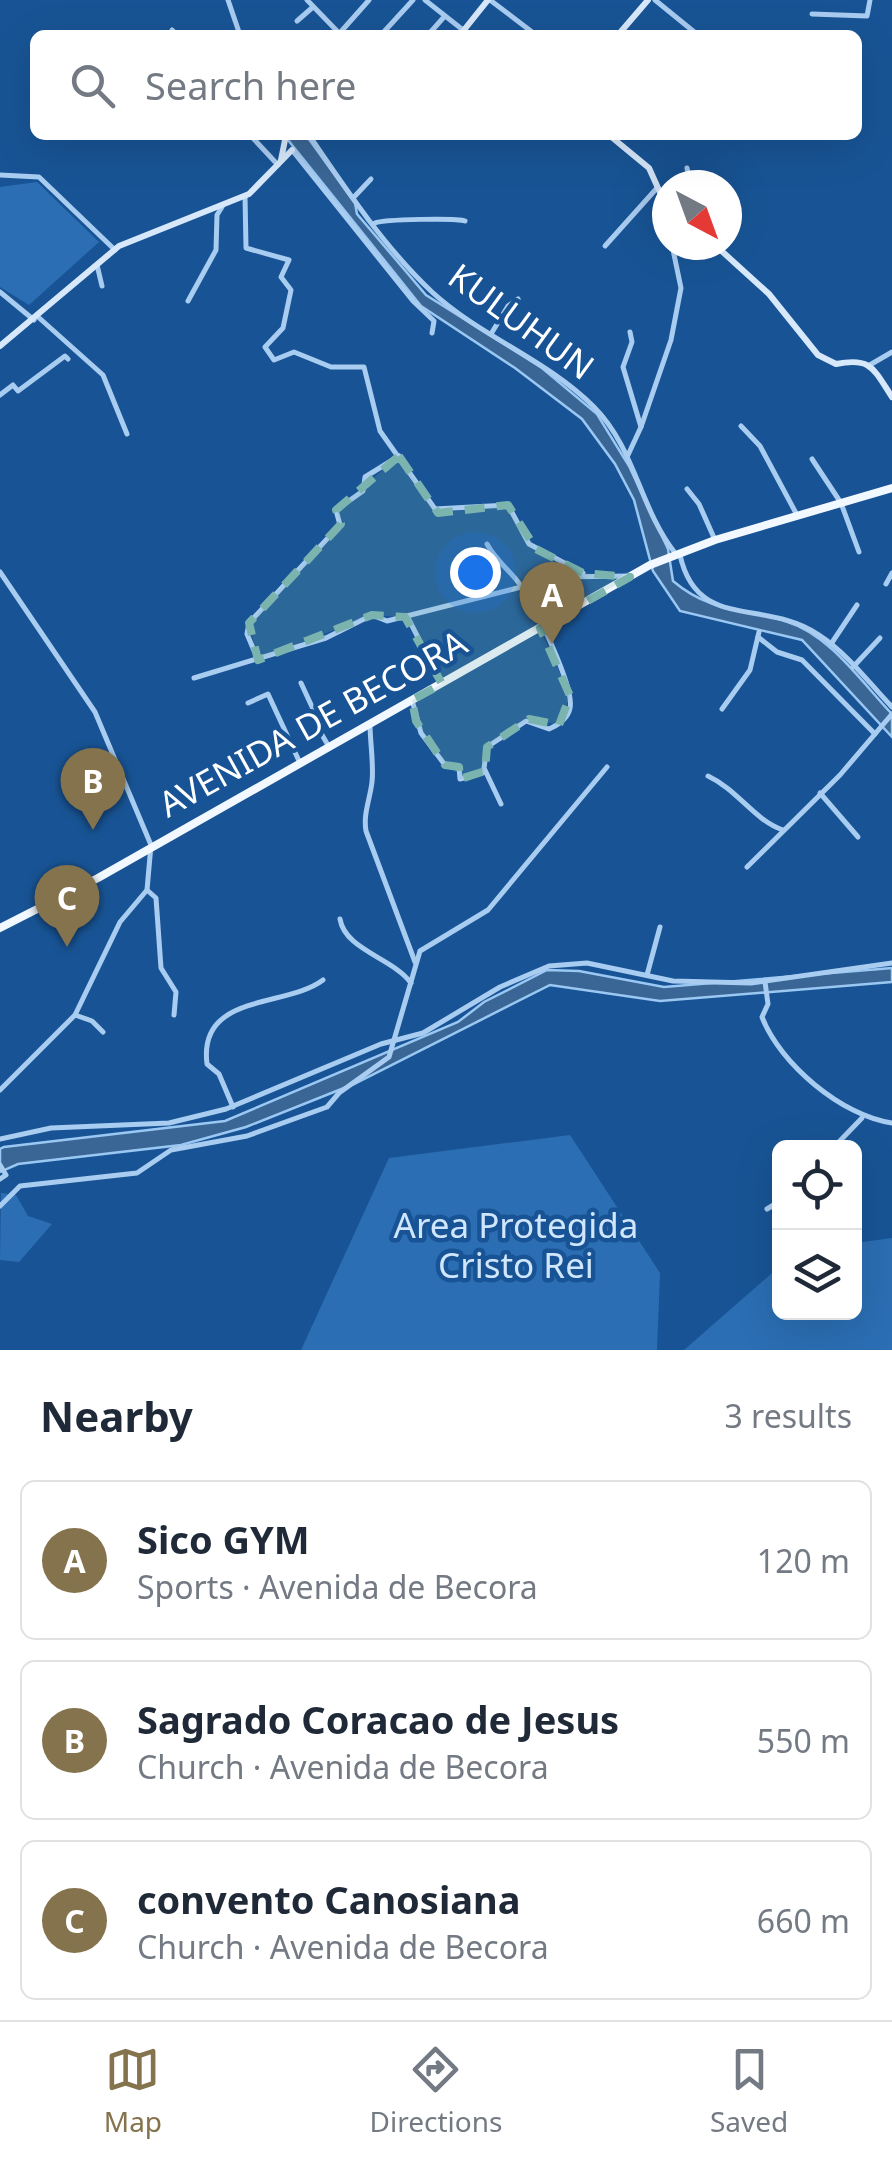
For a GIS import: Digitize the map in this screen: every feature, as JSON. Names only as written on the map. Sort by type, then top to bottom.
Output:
[{"type":"main road","points":[[676,553],[892,488]]},
{"type":"main road","name":"AVENIDA DE BECORA","points":[[0,928],[676,553]]},
{"type":"street","points":[[228,0],[238,30]]},
{"type":"street","points":[[307,0],[335,30]]},
{"type":"street","points":[[341,30],[369,0]]},
{"type":"street","points":[[386,30],[413,0]]},
{"type":"street","points":[[425,0],[459,30]]},
{"type":"street","points":[[464,30],[489,0],[529,30]]},
{"type":"street","points":[[623,30],[652,0],[691,30]]},
{"type":"street","points":[[812,14],[868,16],[870,0]]},
{"type":"street","points":[[297,21],[313,6]]},
{"type":"street","points":[[432,30],[444,17]]},
{"type":"street","points":[[255,140],[279,163]]},
{"type":"street","points":[[279,163],[282,140]]},
{"type":"street","points":[[286,140],[434,321],[432,333]]},
{"type":"street","name":"KULUHUN","points":[[312,140],[432,292],[573,387],[598,410],[628,455],[688,584],[700,596],[738,610],[779,616],[831,644]]},
{"type":"street","points":[[614,140],[649,168],[652,176]]},
{"type":"street","points":[[0,346],[115,250],[245,196],[292,150]]},
{"type":"street","points":[[0,175],[39,177],[115,250]]},
{"type":"street","points":[[354,197],[371,179]]},
{"type":"street","points":[[605,246],[652,194]]},
{"type":"street","points":[[245,196],[246,248],[289,260],[281,276],[291,290],[283,328],[265,347],[274,360],[294,352],[331,367],[366,368],[380,431],[436,510],[508,505],[529,544],[583,573]]},
{"type":"street","points":[[188,301],[216,250],[217,216],[224,204]]},
{"type":"street","points":[[375,224],[399,218],[427,223],[450,216],[465,220]]},
{"type":"street","points":[[628,455],[671,340],[681,288],[675,260]]},
{"type":"street","points":[[732,260],[770,294],[818,355],[836,364],[854,358],[868,366],[892,397]]},
{"type":"street","points":[[98,265],[102,286]]},
{"type":"street","points":[[0,292],[103,375],[127,434]]},
{"type":"street","points":[[491,334],[518,299]]},
{"type":"street","points":[[630,332],[632,342],[623,367],[641,428]]},
{"type":"street","points":[[868,366],[892,352]]},
{"type":"street","points":[[0,395],[13,385],[18,391],[65,356],[68,359]]},
{"type":"street","points":[[740,426],[760,446],[798,515]]},
{"type":"street","points":[[258,660],[247,634],[250,623],[328,541],[340,525],[336,510],[363,491],[364,477],[399,456]]},
{"type":"street","points":[[812,459],[841,503],[858,552]]},
{"type":"street","points":[[687,489],[700,504],[715,540]]},
{"type":"street","points":[[487,544],[498,565],[521,585],[563,671],[571,707],[559,725],[549,729],[526,721],[497,738],[482,758],[501,804]]},
{"type":"street","points":[[0,572],[95,712],[152,845],[147,890],[120,922],[76,1015],[0,1090]]},
{"type":"street","points":[[194,678],[258,660],[289,646],[326,638],[372,616],[387,621],[521,585],[583,573],[630,577]]},
{"type":"street","points":[[886,584],[892,573]]},
{"type":"street","points":[[748,866],[877,732],[892,711],[831,644],[857,606]]},
{"type":"street","points":[[408,616],[442,684]]},
{"type":"street","points":[[722,709],[750,670],[759,634],[778,652],[802,660],[877,732]]},
{"type":"street","points":[[853,667],[880,638]]},
{"type":"street","points":[[301,684],[313,709],[310,714],[329,747]]},
{"type":"street","points":[[248,703],[268,694],[300,763]]},
{"type":"street","points":[[412,700],[421,733],[445,765],[459,766],[460,779],[486,772]]},
{"type":"street","points":[[370,724],[368,756],[373,778],[364,819],[366,831],[415,962]]},
{"type":"street","points":[[0,1206],[20,1186],[137,1172],[170,1150],[248,1136],[327,1108],[338,1093],[389,1057],[420,951],[488,910],[607,766]]},
{"type":"street","points":[[708,776],[738,792],[766,824],[784,830]]},
{"type":"street","points":[[820,793],[858,837]]},
{"type":"street","points":[[147,890],[156,898],[160,968],[176,992],[174,1014]]},
{"type":"street","points":[[340,919],[352,940],[401,968],[411,983]]},
{"type":"street","points":[[648,976],[660,927]]},
{"type":"street","points":[[0,1139],[69,1127],[169,1122],[234,1107],[450,1021],[500,987],[549,966],[622,966],[674,981],[765,981],[892,963]]},
{"type":"street","points":[[234,1107],[219,1074],[207,1064],[208,1042],[219,1020],[274,996],[309,990],[323,980]]},
{"type":"street","points":[[765,981],[768,1010],[762,1017],[781,1052],[862,1118],[892,1123]]},
{"type":"street","points":[[76,1015],[92,1020],[102,1032]]},
{"type":"street","points":[[841,1140],[862,1118]]},
{"type":"street","points":[[0,1165],[6,1176],[0,1179]]},
{"type":"street","points":[[767,1209],[772,1206]]},
{"type":"highlighted area","points":[[399,456],[438,513],[508,505],[536,549],[583,573],[630,577],[540,628],[570,696],[559,725],[529,719],[487,747],[485,771],[460,779],[459,767],[445,765],[416,721],[412,700],[442,684],[405,617],[372,615],[258,660],[249,623],[341,524],[336,510]]},
{"type":"green space","points":[[37,182],[99,242],[29,305],[0,287],[0,187]]},
{"type":"green space","name":"Area Protegida Cristo Rei","points":[[570,1135],[660,1273],[657,1350],[301,1350],[389,1158]]},
{"type":"green space","points":[[1,1193],[16,1195],[28,1216],[52,1224],[19,1262],[0,1260]]},
{"type":"green space","name":"Area Protegida Cristo Rei","points":[[892,1238],[892,1350],[684,1350],[772,1273],[772,1320],[862,1320],[862,1242]]},
{"type":"shaded area","points":[[288,140],[310,140],[355,203],[357,214],[426,295],[542,368],[597,414],[629,466],[668,549],[673,581],[715,605],[788,622],[818,638],[892,714],[892,737],[802,640],[680,611],[653,571],[634,500],[615,464],[582,419],[515,368],[421,306]]},
{"type":"shaded area","points":[[892,968],[892,982],[660,1001],[550,985],[354,1084],[246,1127],[181,1145],[18,1164],[0,1172],[0,1149],[4,1147],[225,1121],[458,1022],[484,1002],[547,970],[579,971],[664,987]]},
{"type":"place","name":"Sico GYM","points":[[552,644]]},
{"type":"place","name":"Sagrado Coracao de Jesus","points":[[93,830]]},
{"type":"place","name":"convento Canosiana","points":[[67,947]]}]
